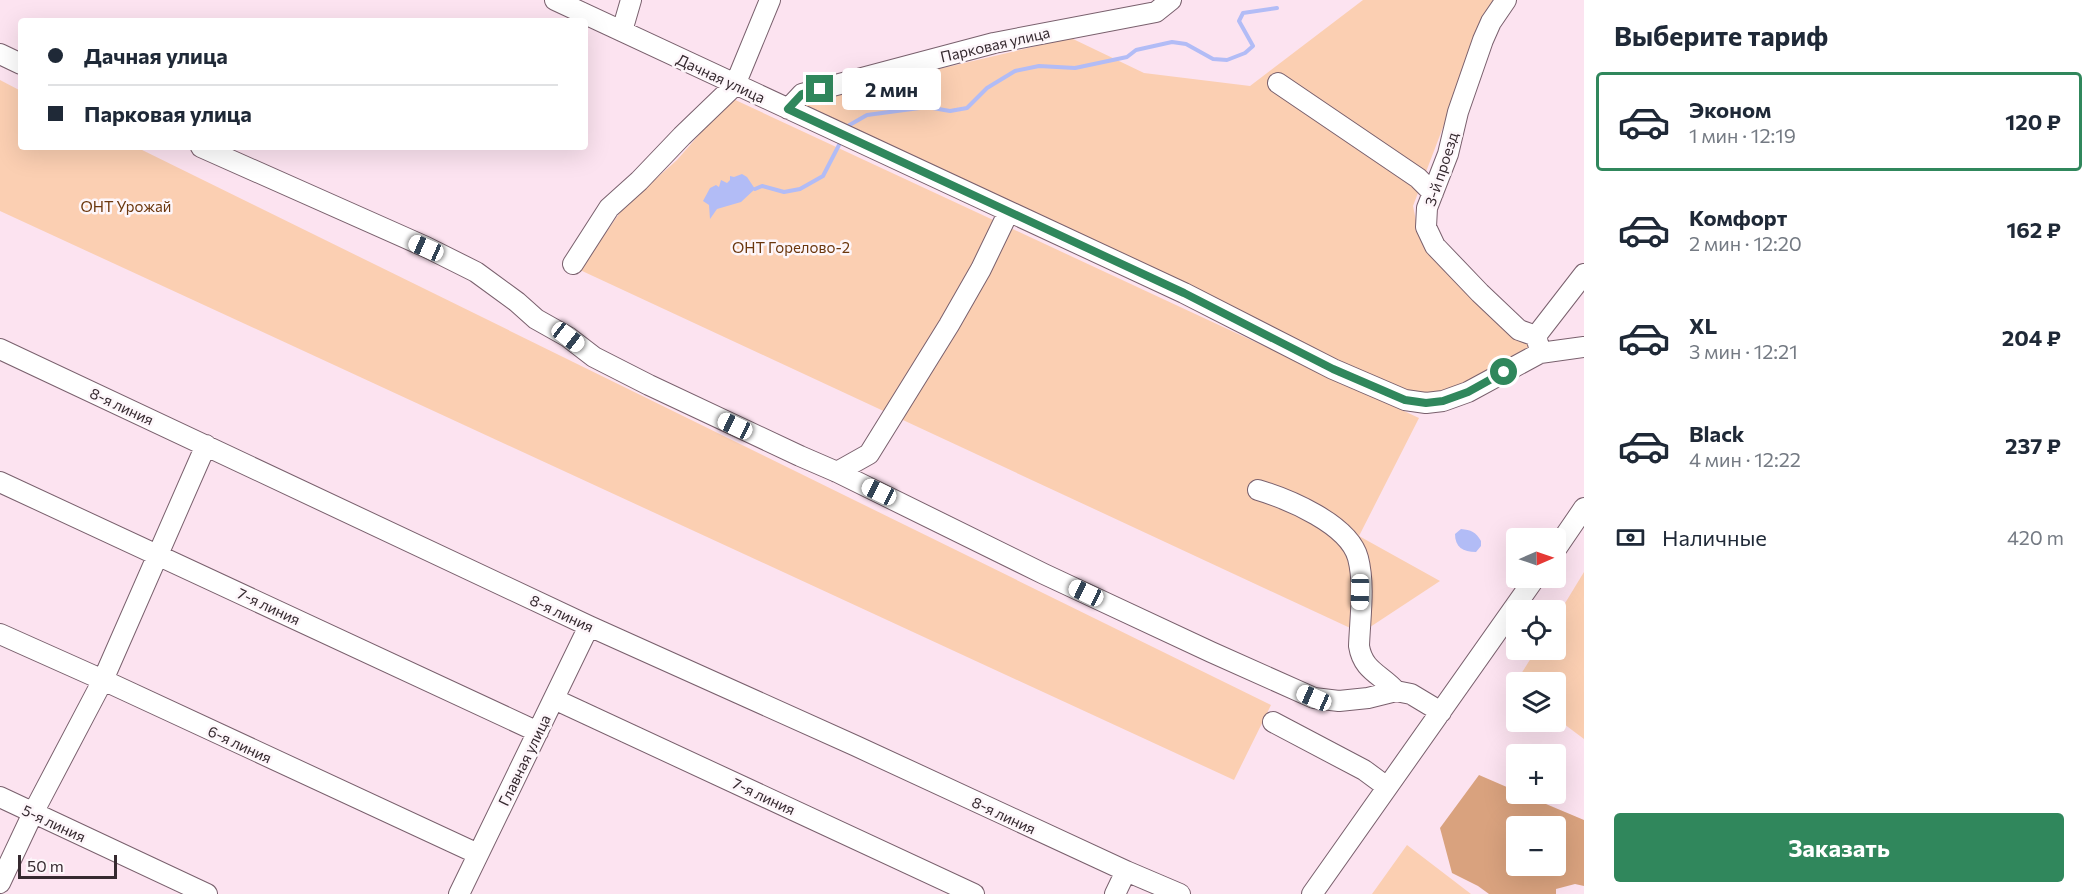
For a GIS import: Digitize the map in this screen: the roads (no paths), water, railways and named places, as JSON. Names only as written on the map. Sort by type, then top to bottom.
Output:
[{"type":"street","name":"Дачная улица","points":[[555,0],[1184,293],[1333,369],[1405,400],[1426,403],[1468,392],[1538,344],[1584,274]]},
{"type":"street","points":[[622,31],[631,0]]},
{"type":"street","points":[[573,264],[609,208],[639,182],[682,135],[735,85],[770,0]]},
{"type":"street","name":"Парковая улица","points":[[788,109],[802,94],[994,43],[1156,12],[1171,0]]},
{"type":"street","name":"3-й проезд","points":[[1506,0],[1491,22],[1483,40],[1458,112],[1448,154],[1427,208],[1426,227],[1435,246],[1519,330],[1538,344]]},
{"type":"street","points":[[0,54],[18,63]]},
{"type":"street","points":[[1278,83],[1418,178],[1434,193]]},
{"type":"street","points":[[208,150],[476,272],[536,319],[568,337],[594,357],[837,472],[1055,579],[1314,698],[1339,701],[1368,698],[1396,690]]},
{"type":"street","points":[[837,472],[869,454],[949,325],[981,269],[1008,213]]},
{"type":"street","name":"Дачная улица","points":[[1538,344],[1584,347]]},
{"type":"street","name":"8-я линия","points":[[0,349],[589,626],[1180,894]]},
{"type":"street","points":[[0,883],[33,813],[103,680],[206,445]]},
{"type":"street","name":"7-я линия","points":[[0,482],[538,732]]},
{"type":"street","points":[[1258,490],[1301,506],[1344,534],[1358,556],[1361,656],[1371,669],[1396,690],[1411,694],[1441,712]]},
{"type":"street","points":[[1566,534],[1584,508]]},
{"type":"street","points":[[1312,894],[1528,588]]},
{"type":"street","name":"Главная улица","points":[[459,894],[589,626]]},
{"type":"street","name":"6-я линия","points":[[0,634],[478,854]]},
{"type":"street","name":"7-я линия","points":[[554,699],[974,894]]},
{"type":"street","points":[[1273,722],[1364,770],[1387,787]]},
{"type":"street","name":"5-я линия","points":[[0,797],[207,894]]},
{"type":"street","points":[[1115,894],[1126,871]]},
{"type":"water","points":[[742,174],[747,177],[755,189],[741,202],[717,209],[710,219],[709,205],[703,201],[710,188],[716,185],[719,187],[721,180],[727,183],[730,176]]},
{"type":"water","points":[[1461,529],[1473,532],[1481,541],[1481,546],[1476,552],[1464,550],[1458,545],[1455,534]]},
{"type":"waterway","points":[[846,127],[867,115],[927,107],[950,111],[967,108],[987,88],[1015,71],[1039,66],[1075,68],[1127,57],[1136,50],[1172,42],[1186,44],[1213,59],[1227,60],[1245,53],[1253,46],[1239,21],[1243,13],[1277,8]]},
{"type":"waterway","points":[[755,189],[762,186],[784,192],[800,189],[823,176],[839,145]]},
{"type":"park label","name":"ОНТ Урожай","points":[[126,206]]},
{"type":"park label","name":"ОНТ Горелово-2","points":[[791,247]]}]
